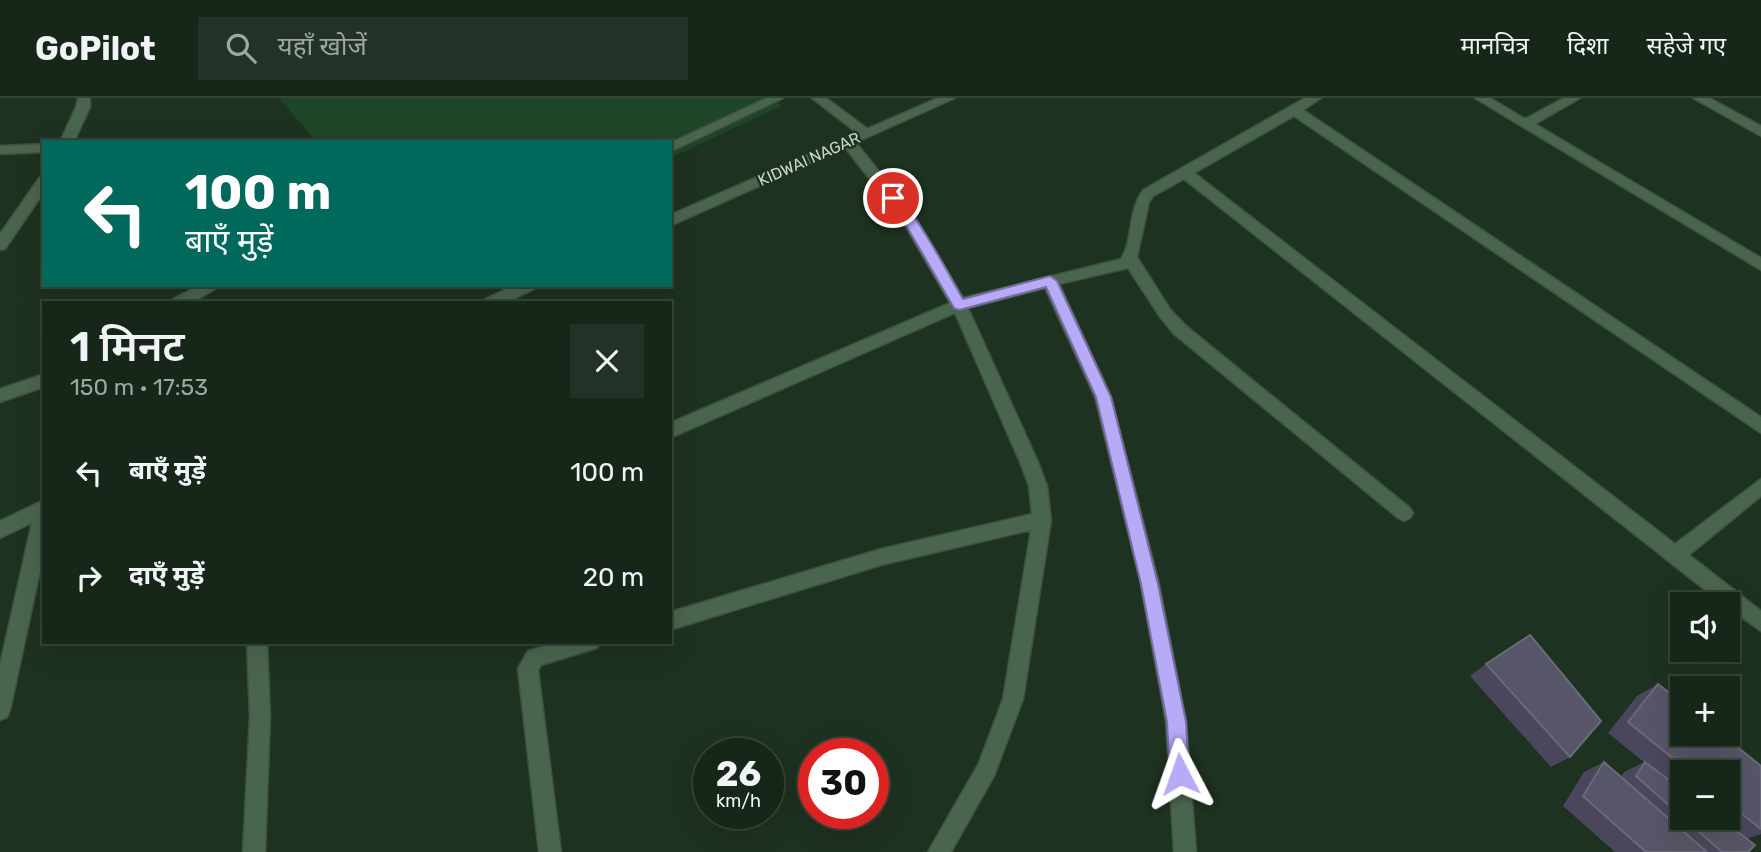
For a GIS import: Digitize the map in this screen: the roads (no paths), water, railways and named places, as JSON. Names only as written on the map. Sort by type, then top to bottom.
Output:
[{"type":"street","points":[[68,140],[83,107],[84,98]]},
{"type":"street","points":[[818,98],[866,133]]},
{"type":"street","name":"KIDWAI NAGAR","points":[[672,220],[949,98]]},
{"type":"street","points":[[1315,98],[1148,193],[1142,199],[1136,214],[1130,258],[1165,313],[1180,330],[1404,513]]},
{"type":"street","points":[[1481,98],[1761,265]]},
{"type":"street","points":[[1525,124],[1574,98]]},
{"type":"street","points":[[1699,98],[1761,132]]},
{"type":"street","points":[[1294,110],[1761,426]]},
{"type":"street","points":[[848,142],[908,217],[959,305],[1038,486],[1042,520],[1013,699],[987,769],[939,852]]},
{"type":"street","points":[[0,150],[42,148]]},
{"type":"street","points":[[1183,171],[1761,622]]},
{"type":"street","points":[[0,245],[42,184]]},
{"type":"street","points":[[672,430],[959,305],[1117,267],[1130,258]]},
{"type":"street","points":[[1050,281],[1103,397],[1150,584],[1177,722],[1185,852]]},
{"type":"street","points":[[182,301],[210,287]]},
{"type":"street","points":[[494,301],[525,287]]},
{"type":"street","points":[[0,396],[42,381]]},
{"type":"street","points":[[1675,555],[1761,486]]},
{"type":"street","points":[[0,530],[42,509]]},
{"type":"street","points":[[0,710],[42,517]]},
{"type":"street","points":[[672,620],[881,557],[1042,520]]},
{"type":"street","points":[[254,852],[260,716],[257,644]]},
{"type":"street","points":[[550,852],[528,668],[535,658],[583,644]]},
{"type":"lane","points":[[672,147],[777,98]]}]
